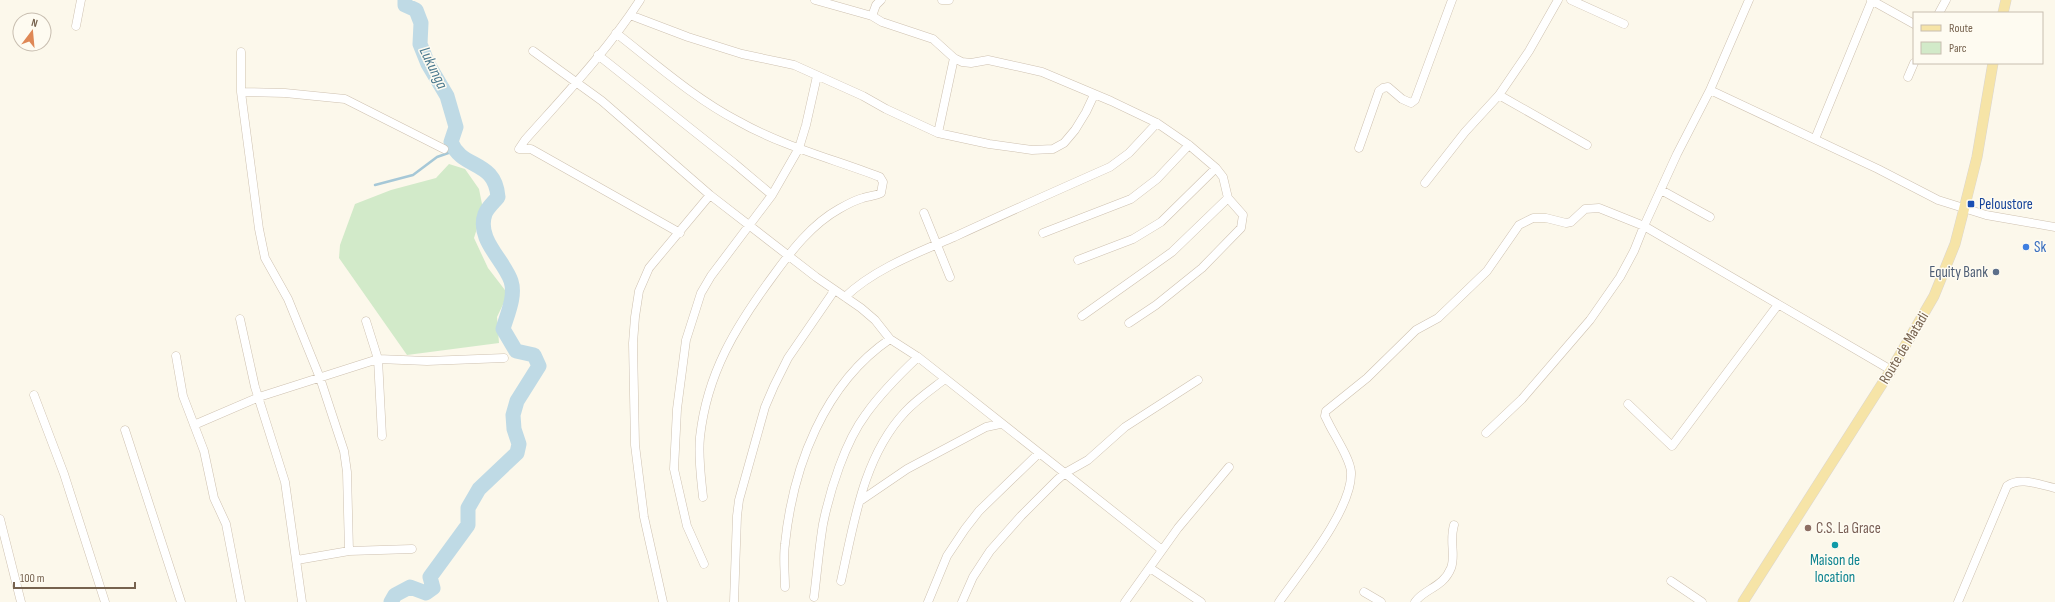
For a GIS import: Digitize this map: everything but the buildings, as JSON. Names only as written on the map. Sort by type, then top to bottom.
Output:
[{"type":"main road","points":[[2003,12],[2006,0]]},
{"type":"main road","name":"Route de Matadi","points":[[1743,602],[1891,370],[1934,296],[1955,244],[1964,209],[1976,157],[1992,64]]},
{"type":"street","points":[[76,26],[81,0]]},
{"type":"street","points":[[640,0],[630,15],[577,82],[525,140],[519,149],[531,149],[680,233]]},
{"type":"street","points":[[815,0],[872,16],[882,22],[933,39],[954,58],[971,63],[988,60],[1042,72],[1157,123],[1189,145],[1216,168],[1223,177],[1228,198],[1243,216],[1241,228],[1202,268],[1129,323]]},
{"type":"street","points":[[872,16],[876,5],[881,0]]},
{"type":"street","points":[[942,0],[949,0]]},
{"type":"street","points":[[1359,148],[1379,91],[1388,87],[1402,99],[1411,103],[1415,100],[1452,0]]},
{"type":"street","points":[[1425,183],[1465,132],[1499,95],[1529,51],[1558,0]]},
{"type":"street","points":[[1572,0],[1624,24]]},
{"type":"street","points":[[1486,433],[1522,399],[1590,320],[1620,277],[1634,251],[1644,226],[1710,90],[1749,0]]},
{"type":"street","points":[[1815,140],[1872,0],[1913,23]]},
{"type":"street","points":[[1940,12],[1946,0]]},
{"type":"street","points":[[630,15],[688,37],[742,54],[794,65],[864,96],[886,109],[938,133],[989,144],[1032,150],[1053,149],[1064,143],[1075,130],[1094,95]]},
{"type":"street","points":[[616,33],[713,106],[738,122],[799,148],[880,177],[883,182],[881,193],[864,197],[839,209],[825,218],[788,256],[737,326],[723,353],[711,384],[700,437],[703,497]]},
{"type":"street","points":[[533,51],[602,101],[710,195],[749,226],[834,291],[845,297],[875,320],[890,339],[918,357],[1000,424],[1065,473],[1162,550]]},
{"type":"street","points":[[241,52],[241,92],[259,229],[265,258],[288,300],[320,378],[344,450],[347,472],[349,551]]},
{"type":"street","points":[[598,55],[772,195]]},
{"type":"street","points":[[938,133],[954,58]]},
{"type":"street","points":[[1908,77],[1914,64]]},
{"type":"street","points":[[704,564],[687,526],[674,469],[677,409],[686,340],[701,293],[711,276],[772,195],[799,148],[806,125],[817,76]]},
{"type":"street","points":[[1710,90],[1938,200],[1964,209],[2055,227]]},
{"type":"street","points":[[241,92],[285,93],[345,99],[444,149]]},
{"type":"street","points":[[1499,95],[1587,145]]},
{"type":"street","points":[[845,297],[857,286],[874,275],[938,244],[1110,167],[1128,153],[1157,123]]},
{"type":"street","points":[[1043,233],[1131,199],[1157,179],[1189,145]]},
{"type":"street","points":[[1078,260],[1132,239],[1162,222],[1216,168]]},
{"type":"street","points":[[1661,190],[1710,217]]},
{"type":"street","points":[[663,602],[644,517],[634,445],[633,343],[639,291],[649,268],[680,233],[710,195]]},
{"type":"street","points":[[1082,316],[1172,252],[1228,198]]},
{"type":"street","points":[[1279,602],[1333,525],[1351,483],[1349,464],[1325,416],[1326,411],[1367,378],[1416,330],[1438,318],[1487,270],[1519,225],[1525,220],[1533,218],[1546,218],[1566,223],[1571,222],[1585,210],[1599,208],[1644,226],[1777,306],[1891,370]]},
{"type":"street","points":[[924,213],[938,244],[950,277]]},
{"type":"street","points":[[734,602],[737,516],[744,482],[764,407],[788,358],[834,291]]},
{"type":"street","points":[[1628,404],[1672,446],[1777,306]]},
{"type":"street","points":[[240,319],[246,351],[285,482],[302,602]]},
{"type":"street","points":[[366,321],[378,359],[382,436]]},
{"type":"street","points":[[785,587],[785,546],[788,521],[795,489],[816,428],[841,385],[870,352],[890,339]]},
{"type":"street","points":[[176,356],[183,396],[204,451],[214,498],[226,524],[241,602]]},
{"type":"street","points":[[814,597],[823,524],[832,489],[848,446],[866,414],[903,371],[918,357]]},
{"type":"street","points":[[194,425],[259,397],[378,359],[427,361],[504,358]]},
{"type":"street","points":[[841,581],[860,502],[879,449],[906,411],[945,379]]},
{"type":"street","points":[[962,602],[973,577],[990,551],[1021,516],[1065,473],[1088,460],[1125,427],[1198,380]]},
{"type":"street","points":[[34,395],[64,474],[105,602]]},
{"type":"street","points":[[860,502],[907,470],[986,427],[1000,424]]},
{"type":"street","points":[[125,430],[181,602]]},
{"type":"street","points":[[928,602],[947,556],[965,528],[979,511],[1039,453]]},
{"type":"street","points":[[1125,602],[1162,550],[1229,467]]},
{"type":"street","points":[[1958,602],[2007,486],[2011,483],[2024,482],[2055,488]]},
{"type":"street","points":[[0,519],[21,602]]},
{"type":"street","points":[[1415,602],[1422,593],[1433,590],[1451,570],[1453,559],[1451,536],[1454,525]]},
{"type":"street","points":[[297,560],[349,551],[412,549]]},
{"type":"street","points":[[1150,568],[1201,602]]},
{"type":"street","points":[[1671,581],[1702,602]]},
{"type":"street","points":[[1364,592],[1381,602]]},
{"type":"green space","points":[[449,164],[465,169],[479,189],[483,209],[474,238],[488,268],[508,294],[497,317],[499,343],[407,355],[339,258],[340,245],[355,204],[391,190],[436,178]]},
{"type":"waterway","name":"Lukunga","points":[[391,602],[395,595],[410,587],[426,593],[433,588],[430,577],[468,525],[468,508],[479,489],[517,453],[519,444],[514,429],[513,415],[517,401],[539,366],[534,355],[516,351],[503,329],[512,299],[511,281],[508,273],[487,241],[483,223],[486,212],[498,197],[496,185],[491,176],[485,170],[463,157],[456,151],[451,142],[456,127],[447,96],[428,64],[420,44],[421,23],[416,10],[405,5],[405,0]]},
{"type":"waterway","points":[[375,185],[413,175],[437,157],[454,151]]},
{"type":"place","name":"Peloustore","points":[[1971,204]]},
{"type":"place","name":"Sk","points":[[2026,247]]},
{"type":"place","name":"Equity Bank","points":[[1996,272]]},
{"type":"place","name":"C.S. La Grace","points":[[1808,528]]},
{"type":"place","name":"Maison de location","points":[[1835,545]]}]
